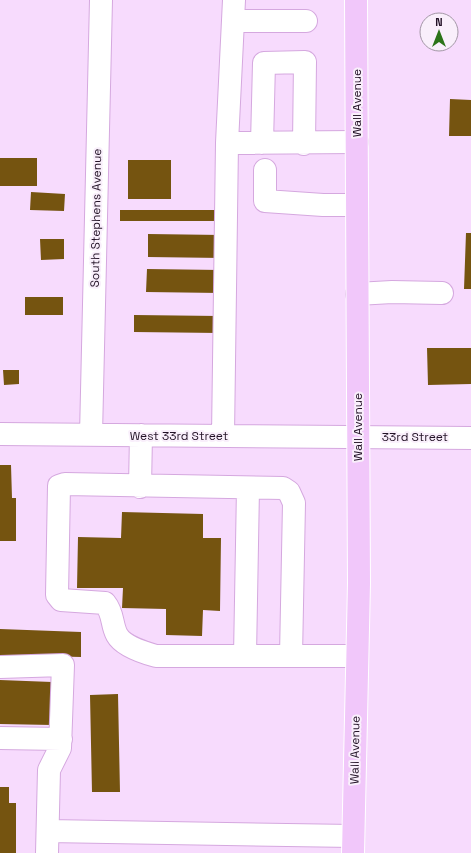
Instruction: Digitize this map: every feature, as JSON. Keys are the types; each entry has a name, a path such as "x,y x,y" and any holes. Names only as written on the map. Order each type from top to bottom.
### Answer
{"main road":[{"name":"Wall Avenue","path":"353,844 359,583 356,0"}],"street":[{"name":"South Stephens Avenue","path":"92,435 101,0"},
{"path":"223,436 227,143 233,10 306,21"},
{"path":"262,143 264,63 304,62 304,144"},
{"path":"227,143 304,144 357,142"},
{"path":"265,170 265,200 323,205 357,205"},
{"path":"357,294 392,292 442,293"},
{"name":"West 33rd Street","path":"0,434 358,437"},
{"path":"140,487 141,435"},
{"name":"33rd Street","path":"358,437 471,438"},
{"path":"291,656 294,503 289,492 283,488 140,487 65,484 59,486 56,595 61,600 105,603 110,610 117,636 143,653 156,656 245,656 291,656 357,656"},
{"path":"245,656 248,488"},
{"path":"0,667 63,665 60,748 49,770 47,853"},
{"path":"0,738 61,739"},
{"path":"48,831 353,844"}],"building":[{"path":"450,99 471,100 471,136 449,136"},
{"path":"0,158 37,158 37,186 0,186"},
{"path":"128,160 171,160 171,199 128,199"},
{"path":"31,192 65,194 64,211 30,210"},
{"path":"120,210 221,210 221,221 120,221"},
{"path":"466,233 471,233 471,289 464,289"},
{"path":"148,234 222,235 222,258 148,257"},
{"path":"40,239 64,239 64,259 41,260"},
{"path":"147,269 220,270 220,293 146,292"},
{"path":"25,297 63,297 63,315 25,315"},
{"path":"134,315 219,316 219,333 134,332"},
{"path":"427,348 471,348 471,384 428,385"},
{"path":"3,370 19,370 19,384 4,385"},
{"path":"0,465 11,465 12,498 16,498 16,541 0,541"},
{"path":"122,512 203,514 203,538 221,538 220,611 203,610 202,636 166,635 166,609 122,608 123,588 77,588 78,537 121,538"},
{"path":"0,629 81,632 81,657 0,655"},
{"path":"0,680 52,682 52,725 0,724"},
{"path":"118,694 120,792 92,792 90,695"},
{"path":"0,787 9,787 9,803 16,803 16,853 0,853"}]}
